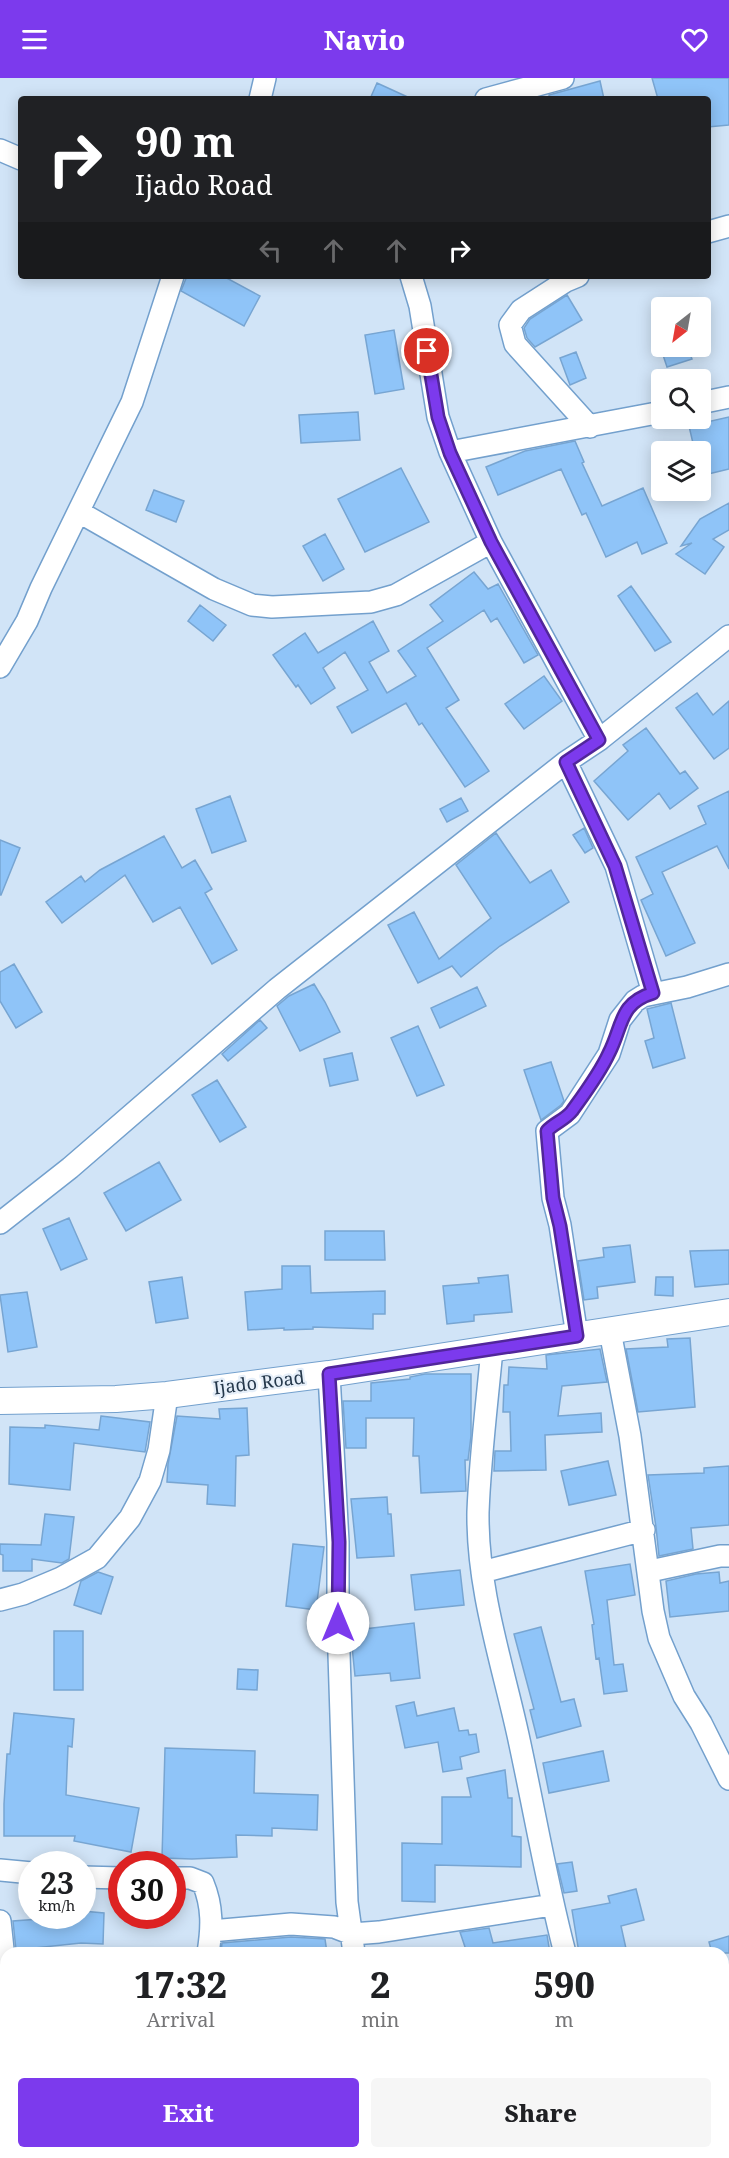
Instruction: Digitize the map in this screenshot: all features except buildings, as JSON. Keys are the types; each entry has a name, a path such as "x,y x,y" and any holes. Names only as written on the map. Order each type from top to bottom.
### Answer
{"street":[{"path":"261,96 265,78"},
{"path":"497,96 563,78"},
{"path":"0,150 18,158"},
{"path":"711,231 729,226"},
{"path":"0,667 27,621 132,402 171,279"},
{"path":"412,279 420,306 438,417 450,453 491,542 599,740"},
{"path":"571,279 521,310 510,325 515,344 590,427"},
{"path":"711,401 729,397"},
{"path":"450,453 651,414"},
{"path":"79,512 214,589 252,605 272,607 371,602 396,595 491,542"},
{"path":"0,1222 70,1168 277,989 566,762 599,740 729,636"},
{"path":"566,762 615,866 653,993"},
{"path":"577,1336 560,1226 553,1198 547,1131 570,1114 609,1054 620,1020 635,1001 653,993 687,987 729,974"},
{"name":"Ijado Road","path":"0,1401 116,1399 167,1395 329,1374 729,1312"},
{"path":"610,1331 630,1436 650,1571 653,1611 659,1638 684,1696 701,1723 729,1779"},
{"path":"492,1349 478,1513 482,1572 490,1620 531,1794 552,1905 564,1947"},
{"path":"329,1374 339,1542 338,1623 347,1902 353,1943"},
{"path":"0,1600 23,1594 62,1578 97,1558 117,1534 130,1518 150,1481 159,1450 167,1395"},
{"path":"482,1572 644,1530"},
{"path":"650,1571 720,1556 729,1557"},
{"path":"0,1870 18,1872"},
{"path":"186,1878 203,1883 209,1897 211,1931 209,1947"},
{"path":"353,1943 389,1931 552,1905"},
{"path":"0,1921 1,1947"},
{"path":"211,1931 291,1924 334,1927 353,1943"}],"route":[{"path":"338,1623 339,1542 329,1374 577,1336 560,1226 553,1198 547,1131 570,1114 609,1054 620,1020 627,1010 635,1001 653,993 615,866 566,762 599,740 491,542 450,453 438,417 427,351"}]}
